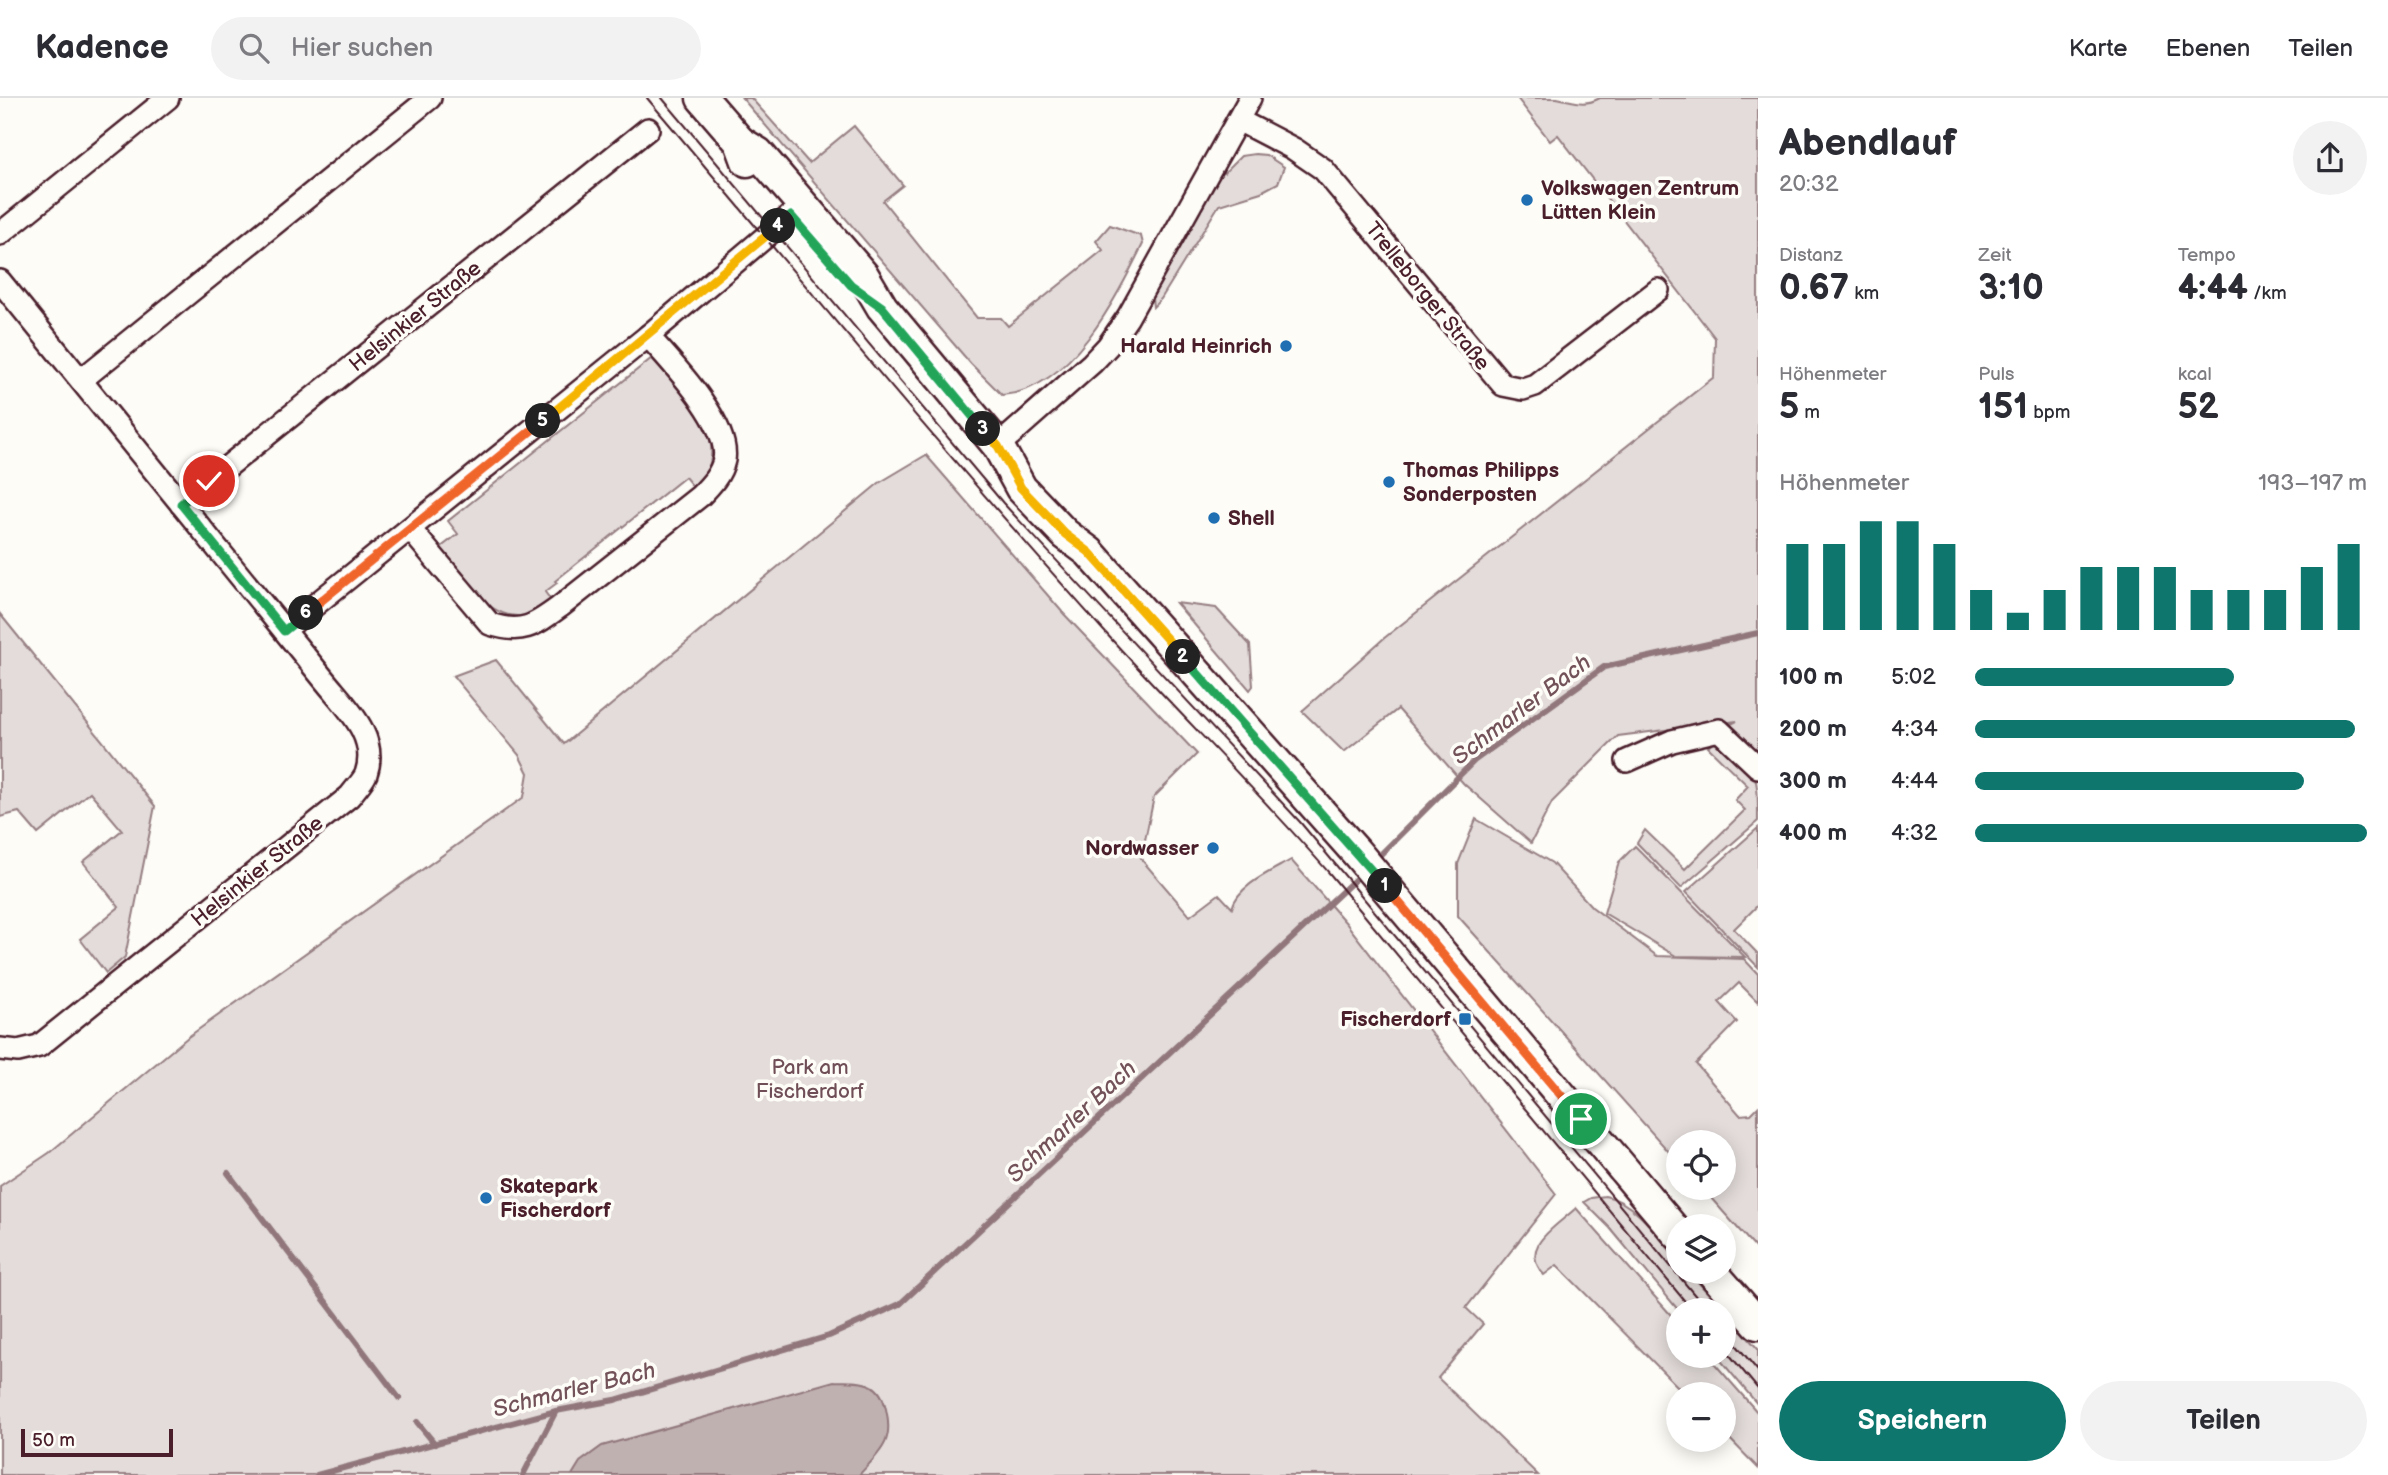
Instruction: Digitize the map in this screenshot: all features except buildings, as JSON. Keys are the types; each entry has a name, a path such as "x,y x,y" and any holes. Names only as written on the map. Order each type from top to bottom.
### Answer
{"main road":[{"path":"702,98 740,142 747,162 797,210 851,285 882,307 998,446 1027,466 1036,476 1077,525 1089,552 1356,852 1666,1220"},
{"path":"1723,1284 1758,1324"}],"street":[{"path":"0,234 168,98"},
{"path":"80,380 430,98"},
{"path":"998,446 1108,346 1128,317 1250,98"},
{"name":"Trelleborger Straße","path":"1238,120 1294,149 1323,169 1503,385 1523,389 1535,385 1658,290"},
{"name":"Helsinkier Straße","path":"181,504 648,129"},
{"path":"284,631 648,336 797,210"},
{"name":"Helsinkier Straße","path":"0,281 362,727 370,748 366,775 350,796 40,1046 18,1051 0,1049"},
{"path":"410,529 490,624 521,630 538,623 561,607 700,496 719,474 724,457 721,434 710,413 648,336"},
{"path":"1627,761 1672,741 1719,730 1758,767"}],"green space":[{"path":"742,98 751,98 809,163 854,126 903,185 883,201 977,318 1001,318 1008,326 1103,250 1096,241 1110,225 1141,236 1143,244 1105,315 1070,360 1049,377 1027,389 1002,395 971,364"},
{"path":"1517,98 1557,98 1583,103 1600,98 1758,98 1758,767 1719,730 1737,721 1618,736 1552,802 1531,843 1464,784 1398,709 1344,752 1302,711 1383,639 1714,377 1715,338 1558,135 1550,141"},
{"path":"1266,155 1284,167 1278,183 1261,192 1219,205 1161,299 1153,307 1151,289 1218,169 1224,173 1241,156"},
{"path":"652,358 691,403 702,420 709,437 711,454 707,471 694,488 685,477 555,581 557,583 545,592 553,603 522,616 505,614 493,608 473,591 440,548 458,534 448,521"},
{"name":"Park am Fischerdorf","path":"926,455 1064,614 1197,754 1154,797 1141,859 1190,916 1219,894 1232,908 1235,900 1248,886 1291,860 1346,923 1556,1194 1466,1308 1483,1324 1438,1378 1538,1475 0,1475 0,1186 49,1153 188,1037 524,797 528,773 519,755 453,676 496,660 564,744 879,483"},
{"path":"1176,603 1216,608 1250,645 1253,686 1250,690"},
{"path":"0,614 155,806 125,957 106,973 80,939 119,907 83,862 122,830 90,792 38,834 19,812 0,817"},
{"path":"1719,736 1753,772 1756,780 1758,821 1681,888 1637,843 1645,830 1685,869 1745,810 1735,800 1748,786 1708,747"},
{"path":"1476,819 1552,863 1592,907 1657,956 1744,959 1758,974 1758,1002 1739,983 1719,1002 1737,1022 1696,1064 1740,1115 1751,1114 1758,1107 1758,1251 1736,1226 1736,1214 1725,1214 1713,1200 1736,1200 1736,1130 1666,1130 1666,1149 1458,916 1458,864"},
{"path":"1758,828 1758,905 1734,929 1758,954 1758,967 1686,892"},
{"path":"1635,846 1745,957 1676,956 1604,913 1619,862"},
{"path":"1605,1196 1616,1199 1646,1222 1666,1246 1666,1284 1700,1284 1712,1298 1668,1298 1610,1228 1584,1202"},
{"path":"1576,1208 1666,1309 1666,1368 1719,1368 1731,1382 1673,1382 1557,1265 1544,1275 1537,1265 1535,1255 1537,1246 1550,1230"},
{"path":"1736,1324 1758,1349 1758,1405 1727,1368 1736,1368"},
{"path":"1736,1388 1758,1413 1758,1468 1736,1445"}],"shaded area":[{"path":"834,1381 868,1384 879,1393 885,1406 888,1420 887,1438 859,1475 572,1475 580,1462 602,1446"}],"waterway":[{"name":"Schmarler Bach","path":"1375,860 1475,760 1604,667 1758,633"},
{"name":"Schmarler Bach","path":"317,1475 556,1411 615,1400 829,1336 900,1304 1362,873"},
{"path":"228,1173 399,1398"},
{"path":"523,1475 556,1411"},
{"path":"417,1422 435,1444"}],"tram line":[{"path":"647,98 873,366 1045,564 1131,661 1330,874 1682,1298"},
{"path":"662,98 1003,503 1300,822 1697,1298"},
{"path":"1736,1344 1758,1371"},
{"path":"1736,1362 1758,1389"}],"place":[{"name":"Volkswagen Zentrum Lütten Klein","path":"1527,200"},
{"name":"Harald Heinrich","path":"1286,346"},
{"name":"Thomas Philipps Sonderposten","path":"1389,482"},
{"name":"Shell","path":"1214,518"},
{"name":"Nordwasser","path":"1213,848"},
{"name":"Fischerdorf","path":"1465,1019"},
{"name":"Skatepark Fischerdorf","path":"486,1198"}],"route":[{"path":"209,481 181,504 284,631 648,336 791,216 851,285 882,307 998,446 1021,488 1065,534 1089,552 1356,852 1581,1119"}]}
